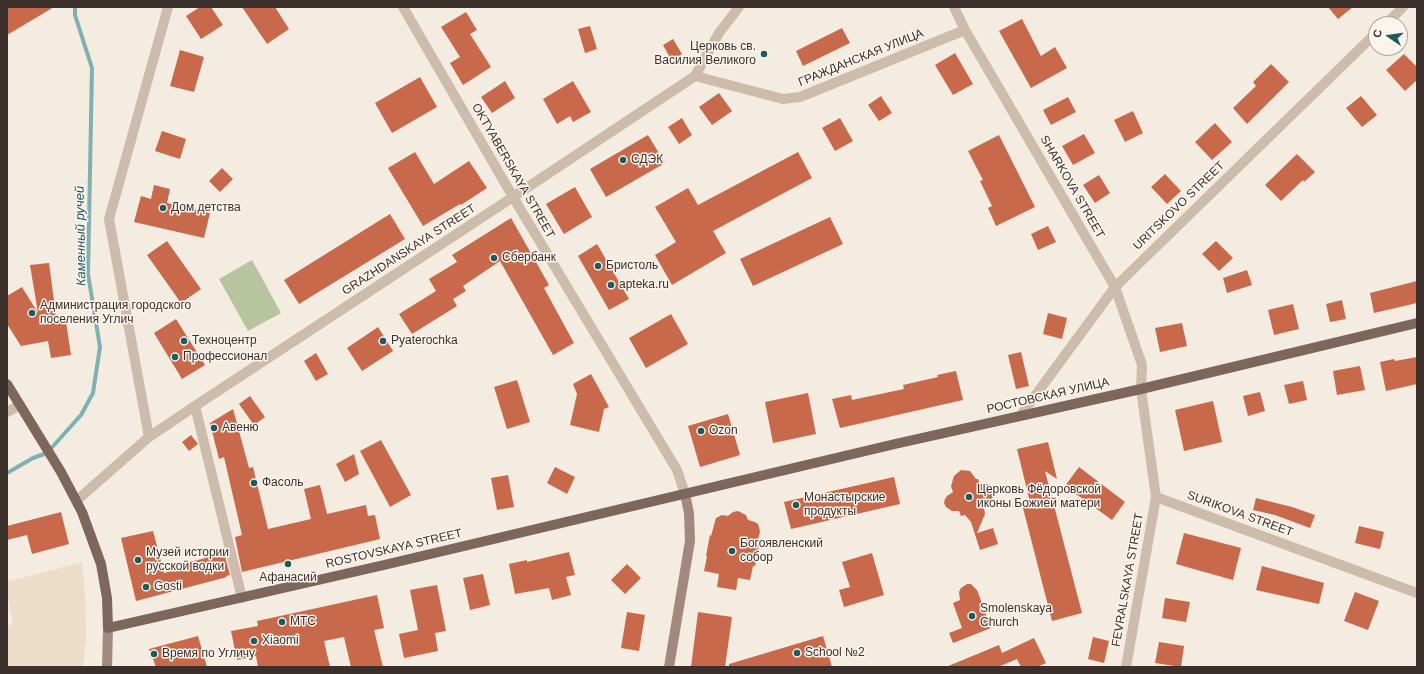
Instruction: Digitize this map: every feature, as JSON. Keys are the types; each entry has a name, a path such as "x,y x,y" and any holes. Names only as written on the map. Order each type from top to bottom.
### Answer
{"main road":[{"name":"РОСТОВСКАЯ УЛИЦА","path":"685,494 1417,324"},
{"path":"7,384 61,472 76,501 95,545 101,564 107,598 107,667"},
{"name":"ROSTOVSKAYA STREET","path":"108,628 685,494"},
{"path":"669,667 690,541 689,513 685,494"}],"street":[{"path":"149,437 109,220 168,7"},
{"name":"OKTYABERSKAYA STREET","path":"403,7 513,198 677,470 685,494"},
{"name":"GRAZHDANSKAYA STREET","path":"76,501 149,437 194,406 513,198 695,76 719,33 739,7"},
{"name":"SHARKOVA STREET","path":"954,7 965,30 1115,286 1142,364 1140,389"},
{"path":"1394,16 1403,7"},
{"name":"ГРАЖДАНСКАЯ УЛИЦА","path":"695,76 783,99 800,97 965,30"},
{"name":"URITSKOVO STREET","path":"1021,415 1115,286 1368,41"},
{"path":"1140,389 1156,497"},
{"path":"7,412 20,405"},
{"path":"194,406 242,598"},
{"name":"SURIKOVA STREET","path":"1156,497 1417,593"},
{"name":"FEVRALSKAYA STREET","path":"1126,667 1156,497"}],"green space":[{"path":"252,260 281,313 248,331 219,279"}],"shaded area":[{"path":"82,562 86,636 83,667 7,667 7,628 13,622 7,594 7,582"}],"building":[{"path":"7,7 54,7 7,35"},
{"path":"200,7 211,7 223,25 201,39 186,16"},
{"path":"242,7 275,7 289,29 267,44"},
{"path":"1328,7 1353,7 1338,19"},
{"path":"466,12 477,30 470,34 491,67 463,85 450,63 460,57 441,27"},
{"path":"1022,19 1041,56 1055,47 1067,68 1031,88 999,31"},
{"path":"590,26 597,49 585,53 578,29"},
{"path":"842,28 850,43 803,66 796,51"},
{"path":"673,39 682,54 672,61 663,45"},
{"path":"180,50 204,57 194,92 170,86"},
{"path":"955,53 973,84 953,95 935,65"},
{"path":"1402,56 1406,56 1417,67 1417,80 1405,91 1386,70"},
{"path":"1271,64 1289,82 1247,124 1233,108 1256,86 1253,82"},
{"path":"420,77 437,107 392,133 375,103"},
{"path":"505,81 515,98 492,113 481,97"},
{"path":"573,81 591,112 573,122 570,116 557,124 543,99"},
{"path":"719,93 732,111 712,125 699,107"},
{"path":"881,96 892,113 879,121 868,105"},
{"path":"1361,96 1377,115 1362,127 1346,108"},
{"path":"1068,97 1076,112 1051,125 1043,110"},
{"path":"1133,111 1143,133 1125,142 1114,120"},
{"path":"682,118 692,135 679,144 668,127"},
{"path":"840,118 853,141 835,151 822,128"},
{"path":"1215,123 1232,142 1212,160 1195,142"},
{"path":"162,131 186,139 180,159 155,151"},
{"path":"1084,134 1095,153 1073,165 1062,146"},
{"path":"648,135 665,163 606,197 590,169"},
{"path":"999,135 1035,207 996,226 988,208 992,206 980,181 983,180 968,151"},
{"path":"415,152 434,184 469,161 487,188 461,205 460,204 423,226 388,168"},
{"path":"798,152 812,178 713,231 726,253 672,285 655,255 676,242 655,207 688,188 698,205"},
{"path":"1297,154 1315,172 1304,182 1303,180 1281,201 1265,185"},
{"path":"222,168 233,179 220,192 209,181"},
{"path":"1165,174 1181,191 1167,204 1151,187"},
{"path":"1099,175 1110,193 1095,203 1083,185"},
{"name":"Дом детства","path":"154,185 170,189 167,203 210,213 204,238 134,222 141,196 151,199"},
{"path":"575,187 592,217 564,234 546,204"},
{"path":"390,214 405,239 299,304 284,280"},
{"path":"830,217 843,244 753,286 740,259"},
{"path":"511,218 549,285 544,288 574,343 553,355 500,261 463,286 466,291 453,299 457,306 412,334 399,314 436,291 429,279 457,262 452,255"},
{"path":"1048,226 1056,242 1038,250 1031,234"},
{"path":"167,241 201,289 181,303 147,255"},
{"path":"1216,241 1233,258 1219,271 1202,254"},
{"path":"597,244 629,299 609,310 578,256"},
{"name":"Администрация городского поселения Углич","path":"49,263 57,323 66,322 71,355 51,358 48,341 21,346 7,324 7,296 22,287 38,313 30,265"},
{"path":"1247,270 1252,285 1227,293 1223,278"},
{"path":"1417,281 1417,303 1374,313 1370,293"},
{"path":"1342,300 1346,319 1330,322 1326,304"},
{"path":"1293,304 1299,329 1274,335 1268,310"},
{"path":"1048,313 1067,318 1062,339 1043,334"},
{"path":"671,314 688,344 646,368 629,338"},
{"path":"176,319 205,365 182,379 154,333"},
{"path":"1182,323 1187,346 1160,352 1155,328"},
{"path":"378,327 393,351 362,371 347,348"},
{"path":"1021,352 1029,386 1016,389 1008,355"},
{"path":"316,353 328,374 316,381 304,361"},
{"path":"1417,357 1417,384 1386,391 1380,362"},
{"path":"1360,366 1365,390 1337,395 1333,371"},
{"path":"956,371 963,400 840,428 832,399 851,395 852,400 904,389 903,385 938,377 937,375"},
{"path":"591,374 609,407 604,409 599,432 570,425 577,394 573,384"},
{"path":"517,380 530,422 507,429 494,387"},
{"path":"1303,381 1307,400 1289,404 1284,385"},
{"path":"1260,392 1265,411 1248,416 1243,396"},
{"path":"808,393 816,434 773,443 765,402"},
{"path":"250,396 265,417 254,425 239,404"},
{"path":"1213,401 1222,442 1184,451 1175,410"},
{"path":"233,409 249,468 253,467 268,529 311,519 304,489 320,485 327,514 366,505 368,516 375,515 380,539 242,572 235,537 242,535 224,457 219,459 210,423"},
{"path":"728,414 740,455 700,467 688,426"},
{"path":"191,435 198,444 189,451 182,442"},
{"path":"381,440 411,495 390,507 360,451"},
{"path":"1048,442 1057,479 1045,471 1082,613 1052,621 1022,504 1030,502 1017,449"},
{"path":"354,454 359,474 345,482 336,464"},
{"path":"555,467 575,477 567,494 547,483"},
{"path":"1079,467 1125,502 1112,520 1065,486"},
{"name":"Церковь Фёдоровской иконы Божией матери","path":"961,470 970,471 976,479 978,479 980,484 987,484 993,488 994,495 992,499 986,502 987,507 984,508 985,514 977,533 993,528 998,544 980,550 971,522 965,515 961,516 959,511 952,511 946,507 944,503 947,496 953,492 951,486 954,476"},
{"path":"508,475 514,507 497,510 491,478"},
{"path":"894,477 900,504 791,529 784,502"},
{"path":"1256,498 1292,507 1315,515 1310,528 1275,515 1253,510"},
{"name":"Богоявленский собор","path":"738,511 746,515 748,520 758,524 760,531 755,566 753,566 750,580 738,578 736,590 717,587 719,574 704,571 710,535 711,536 716,518 722,515 728,516 733,512"},
{"path":"61,512 69,544 32,554 27,535 7,540 7,526"},
{"path":"1359,526 1384,532 1380,549 1355,543"},
{"path":"153,531 164,573 183,568 183,564 224,553 230,575 136,601 121,538"},
{"path":"1184,533 1241,548 1233,580 1176,564"},
{"path":"569,552 575,575 566,577 571,595 552,600 549,588 515,594 509,564 527,560 527,562"},
{"path":"872,553 884,595 844,607 839,590 850,587 842,562"},
{"path":"627,564 641,578 625,594 611,580"},
{"path":"1262,566 1324,583 1319,604 1256,590"},
{"path":"483,574 490,605 470,610 463,578"},
{"name":"Smolenskaya Church","path":"967,584 971,584 977,590 991,628 953,643 949,633 962,628 953,603 960,600 959,592 961,588"},
{"path":"437,585 446,631 435,633 438,651 404,658 399,634 418,630 410,590"},
{"path":"1355,592 1379,601 1368,630 1344,621"},
{"path":"377,595 384,628 374,630 383,667 351,667 344,637 324,641 330,667 258,667 256,656 237,660 231,631 258,626 257,621"},
{"path":"1165,598 1190,602 1186,622 1162,618"},
{"path":"627,612 645,615 639,651 621,648"},
{"path":"698,612 732,617 725,667 691,667"},
{"path":"198,636 207,667 156,667 149,649"},
{"name":"School №2","path":"823,636 832,667 729,667 729,664"},
{"path":"1093,637 1109,641 1104,663 1088,659"},
{"path":"1034,638 1046,663 1037,667 1021,667 1017,659 998,667 946,667 999,645 1002,653"},
{"path":"1159,642 1184,646 1181,667 1155,663"}],"waterway":[{"name":"Каменный ручей","path":"7,473 33,458 47,453 81,415 93,393 100,347 88,274 92,68 75,15 75,7"}],"place":[{"name":"Церковь св. Василия Великого","path":"764,54"},
{"name":"СДЭК","path":"623,160"},
{"name":"Дом детства","path":"163,208"},
{"name":"Сбербанк","path":"494,258"},
{"name":"Бристоль","path":"598,266"},
{"name":"apteka.ru","path":"611,285"},
{"name":"Администрация городского поселения Углич","path":"32,313"},
{"name":"Техноцентр","path":"184,341"},
{"name":"Pyaterochka","path":"383,341"},
{"name":"Профессионал","path":"175,357"},
{"name":"Авеню","path":"214,428"},
{"name":"Ozon","path":"701,431"},
{"name":"Фасоль","path":"254,483"},
{"name":"Церковь Фёдоровской иконы Божией матери","path":"969,497"},
{"name":"Монастырские продукты","path":"796,505"},
{"name":"Богоявленский собор","path":"732,551"},
{"name":"Музей истории русской водки","path":"138,560"},
{"name":"Афанасий","path":"288,564"},
{"name":"Gosti","path":"146,587"},
{"name":"Smolenskaya Church","path":"972,616"},
{"name":"МТС","path":"282,622"},
{"name":"Xiaomi","path":"254,641"},
{"name":"School №2","path":"797,653"},
{"name":"Время по Угличу","path":"154,654"}]}
